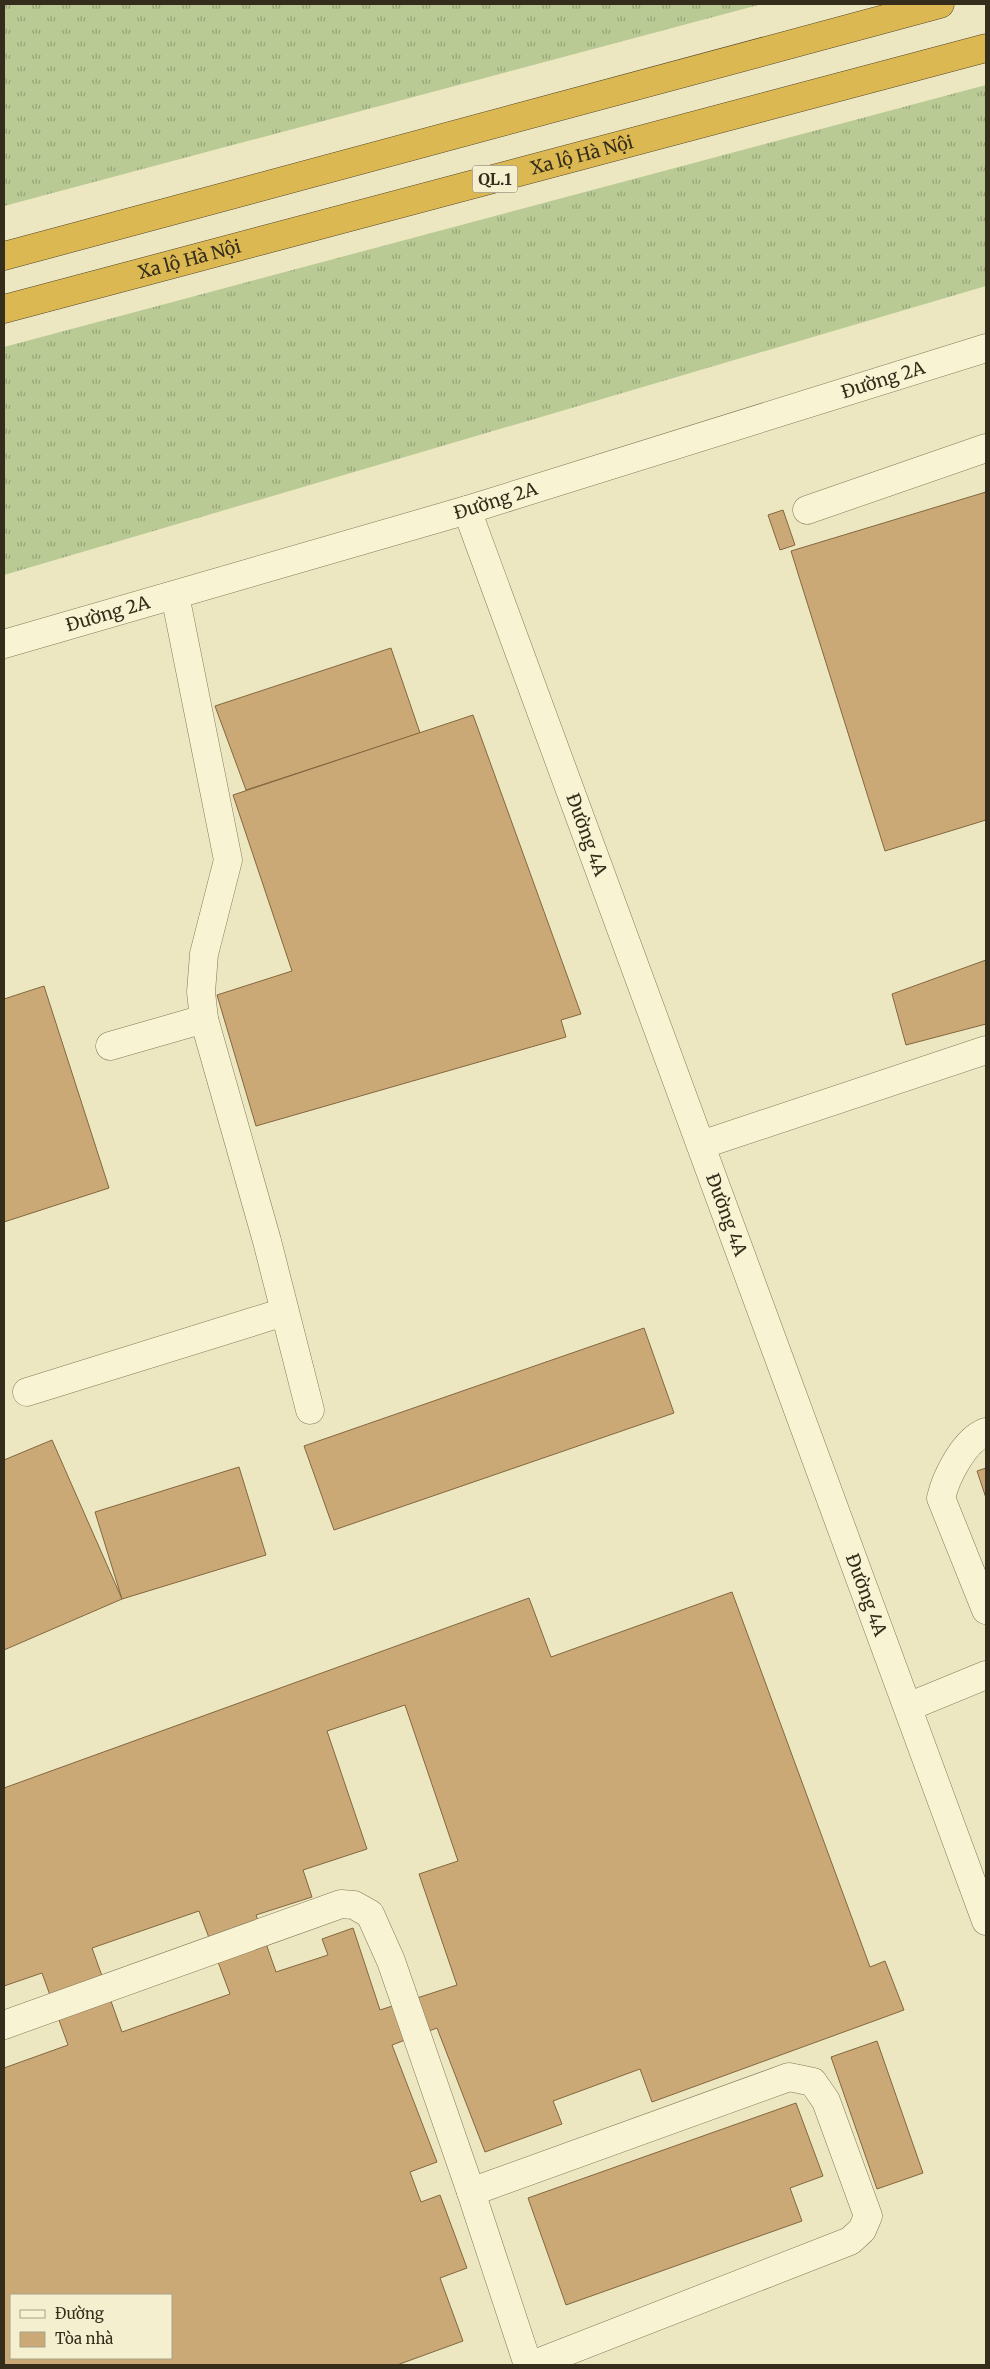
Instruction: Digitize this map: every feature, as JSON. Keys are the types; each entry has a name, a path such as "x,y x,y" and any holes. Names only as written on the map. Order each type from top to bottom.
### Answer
{"highway":[{"path":"4,256 940,4"},
{"name":"Xa lộ Hà Nội","path":"4,309 986,48"}],"street":[{"name":"Đường 2A","path":"4,644 468,510 986,348"},
{"path":"806,510 986,448"},
{"name":"Đường 4A","path":"468,510 986,1921"},
{"path":"174,595 228,860 204,954 200,992 204,1019 264,1231 310,1410"},
{"path":"110,1046 204,1019"},
{"path":"701,1145 986,1050"},
{"path":"27,1392 284,1312"},
{"path":"986,1432 980,1434 960,1455 944,1482 941,1498 986,1610"},
{"path":"908,1707 986,1675"},
{"path":"4,2025 341,1904 354,1905 370,1914 391,1961 471,2192 528,2365"},
{"path":"471,2192 789,2077 813,2082 826,2101 868,2216 862,2230 850,2241 532,2365"}],"green space":[{"path":"4,4 762,4 4,206"},
{"path":"986,85 986,286 4,575 4,347"}],"building":[{"path":"986,492 986,820 885,851 791,551"},
{"path":"783,510 795,545 780,550 768,515"},
{"path":"391,648 420,733 246,790 215,706"},
{"path":"473,715 581,1014 561,1020 566,1037 256,1126 217,995 292,971 233,795"},
{"path":"986,960 986,1024 906,1045 892,994"},
{"path":"44,986 109,1188 4,1222 4,999"},
{"path":"644,1328 674,1413 334,1530 304,1446"},
{"path":"52,1440 122,1599 4,1650 4,1460"},
{"path":"239,1467 266,1555 122,1599 95,1512"},
{"path":"986,1468 986,1498 977,1471"},
{"path":"732,1592 870,1967 885,1961 904,2010 652,2102 640,2069 553,2101 562,2124 485,2152 437,2028 392,2045 437,2162 410,2172 421,2202 440,2195 467,2268 440,2278 463,2341 397,2365 4,2365 4,2068 68,2045 42,1973 4,1986 4,1788 529,1598 551,1657","holes":["405,1705 458,1861 419,1874 457,1985 380,2010 353,1928 322,1939 328,1955 276,1972 256,1915 312,1897 303,1870 367,1849 327,1731","199,1911 230,1994 122,2032 92,1948"]},
{"path":"877,2041 923,2173 877,2189 831,2057"},
{"path":"796,2103 823,2176 790,2188 802,2221 566,2305 528,2198"}]}
